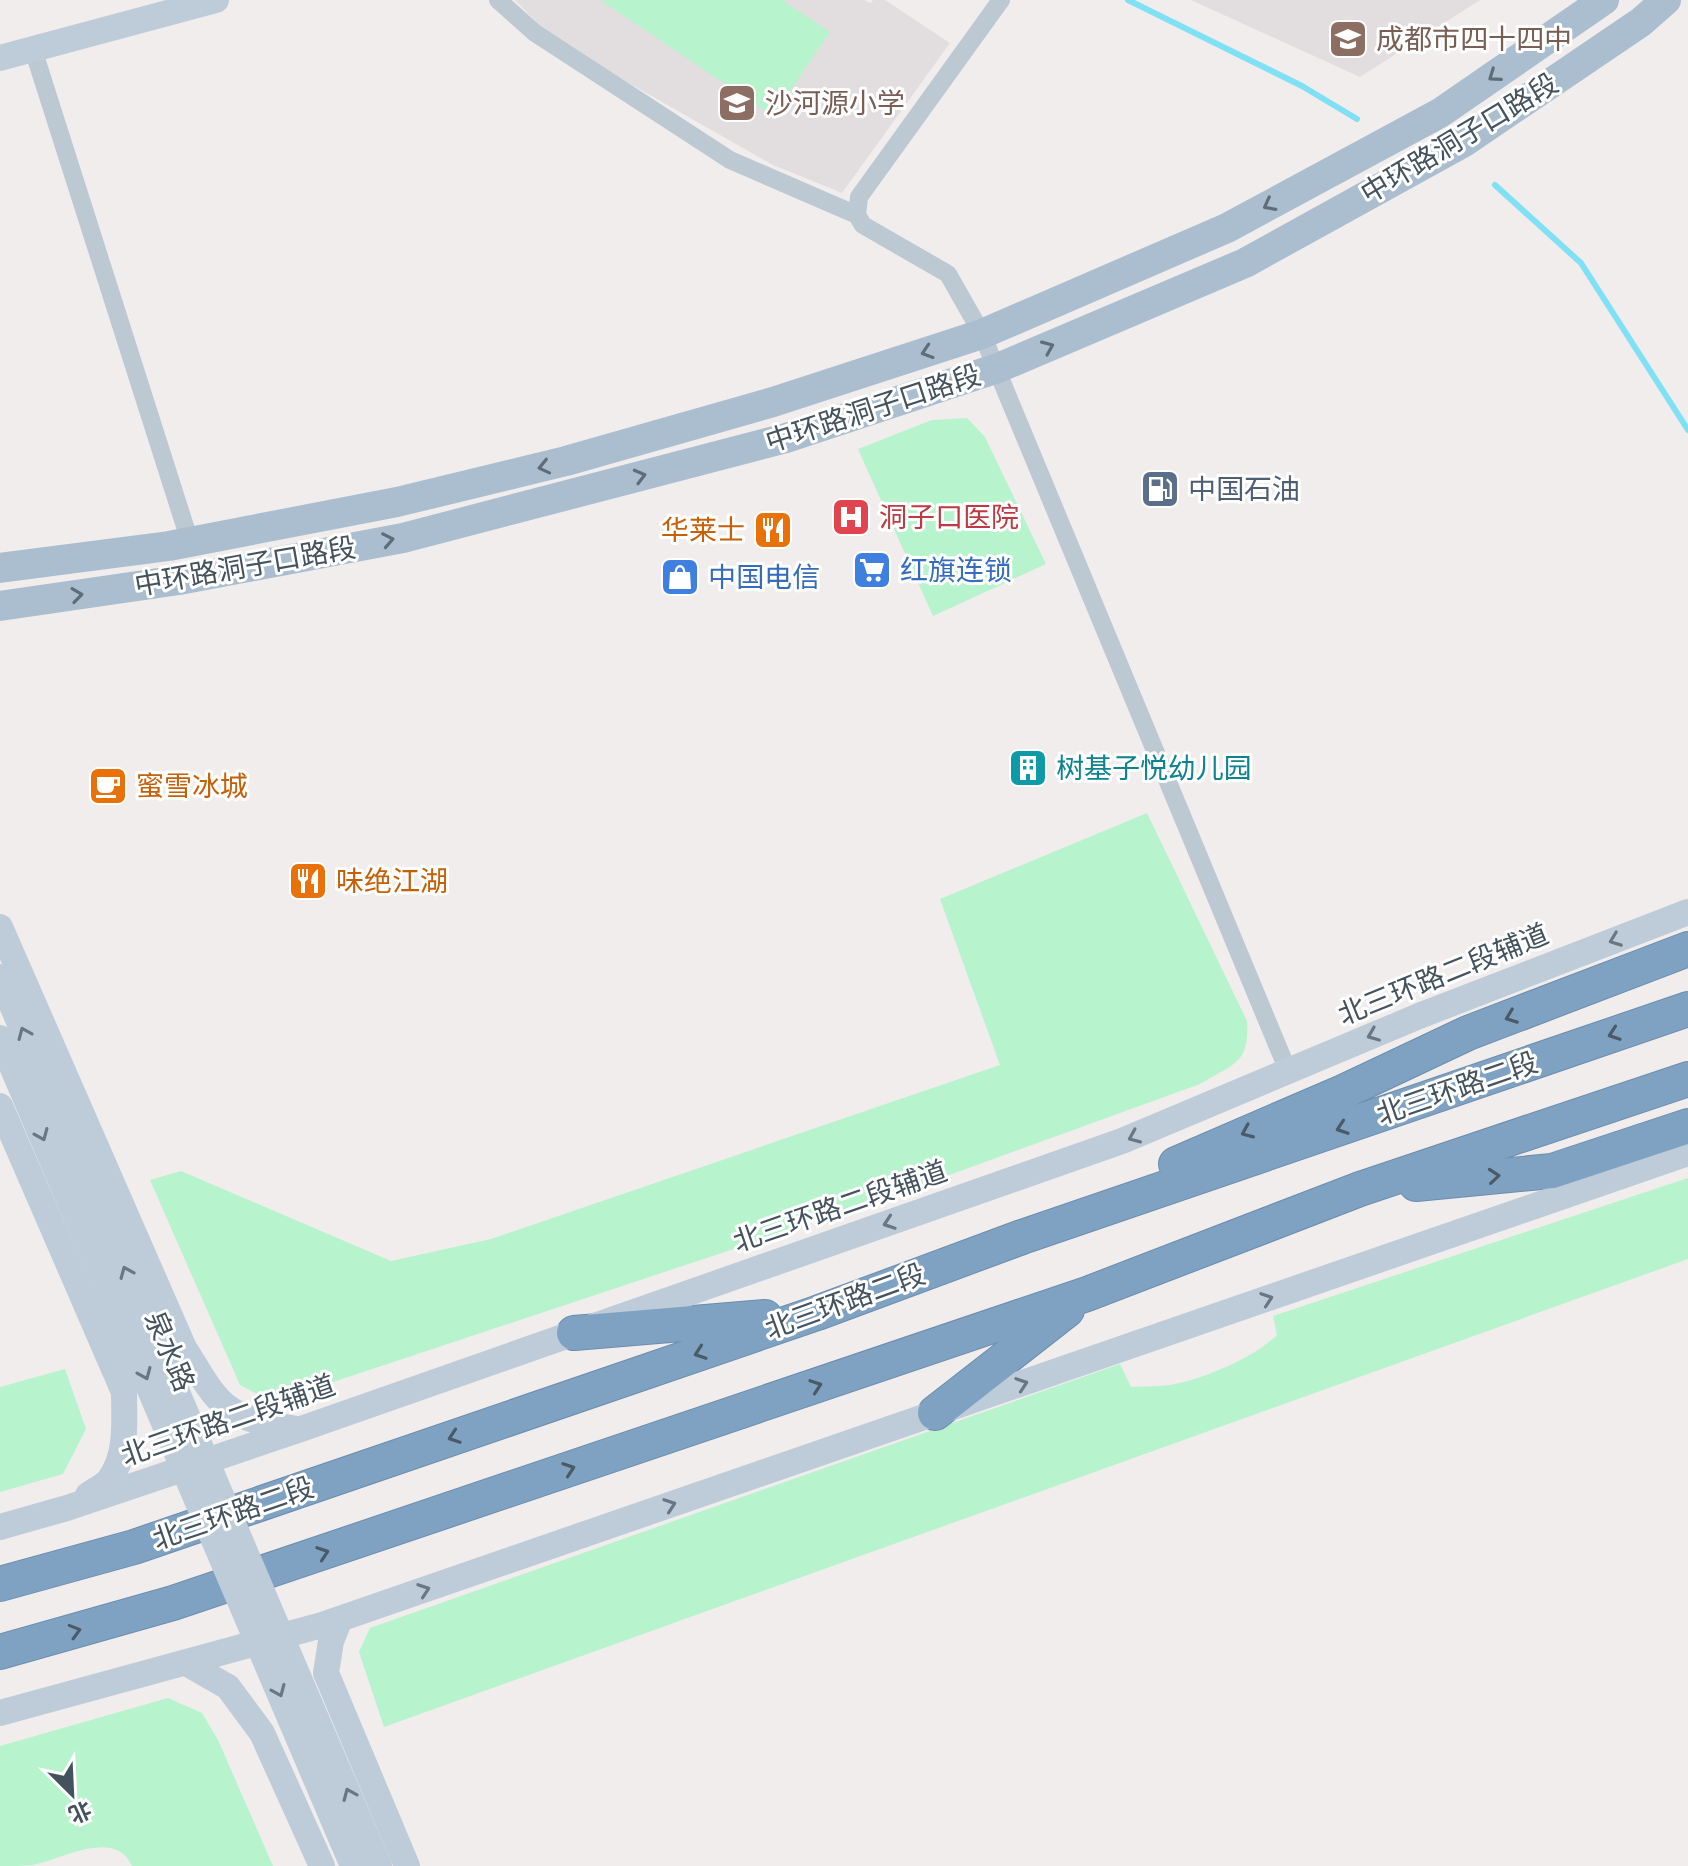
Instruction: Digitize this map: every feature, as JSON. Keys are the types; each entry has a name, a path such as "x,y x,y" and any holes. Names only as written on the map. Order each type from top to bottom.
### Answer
{"highway":[{"path":"1022,1237 1468,1033 1688,949"},
{"name":"北三环路二段","path":"0,1584 134,1547 817,1313 1022,1237 1688,1009"},
{"path":"0,1652 173,1603 1087,1294 1360,1189 1688,1079"},
{"path":"1360,1189 1552,1171 1688,1126"},
{"path":"935,1413 1087,1294"},
{"path":"574,1333 817,1313"}],"main road":[{"path":"0,58 216,0"},
{"name":"中环路洞子口路段","path":"0,568 190,542 397,502 566,461 773,402 982,334 1254,214 1440,113 1604,0"},
{"name":"中环路洞子口路段","path":"0,606 179,580 403,538 786,438 998,368 1245,263 1464,142 1641,22 1666,0"},
{"name":"北三环路二段辅道","path":"0,1527 67,1508 301,1429 1122,1141 1419,1016 1688,912"},
{"path":"0,927 184,1348 212,1390 229,1409 260,1422 301,1429"},
{"path":"0,977 379,1866"},
{"name":"泉水路","path":"0,1038 353,1866"},
{"path":"0,1106 124,1392 125,1426 120,1458 108,1481 67,1508"},
{"path":"0,1713 188,1664 340,1619 1688,1153"},
{"path":"340,1619 331,1641 326,1673 407,1866"},
{"path":"188,1664 228,1687 262,1733 322,1866"}],"street":[{"path":"498,0 535,33 730,160 857,215 863,225 948,274 998,368 1288,1071"},
{"path":"857,215 859,197 1001,0"},
{"path":"33,49 190,542"}],"shaded area":[{"name":"沙河源小学","path":"515,0 864,0 871,3 873,0 885,0 950,43 842,193 773,165 555,41"},
{"name":"成都市四十四中","path":"1191,0 1480,0 1360,77"}],"green space":[{"path":"600,0 782,0 830,32 773,116"},
{"path":"967,418 985,437 1046,564 933,616 858,449 932,420"},
{"path":"1147,813 1247,1021 1246,1046 1230,1067 1200,1084 875,1202 273,1402 240,1385 150,1180 181,1171 391,1261 491,1239 1000,1065 940,899"},
{"path":"1688,1178 1688,1259 384,1727 359,1652 370,1628 1120,1364 1131,1387 1170,1385 1201,1377 1243,1359 1268,1343 1277,1335 1273,1316"},
{"path":"65,1369 86,1429 63,1474 0,1492 0,1387"},
{"path":"168,1698 202,1713 218,1740 273,1866 132,1866 124,1855 101,1847 32,1865 0,1866 0,1746"}],"waterway":[{"path":"1128,0 1302,86 1357,119"},
{"path":"1495,185 1581,263 1688,430"}],"place":[{"name":"成都市四十四中","path":"1348,39"},
{"name":"沙河源小学","path":"737,103"},
{"name":"中国石油","path":"1160,489"},
{"name":"洞子口医院","path":"851,517"},
{"name":"华莱士","path":"773,530"},
{"name":"红旗连锁","path":"872,570"},
{"name":"中国电信","path":"680,577"},
{"name":"树基子悦幼儿园","path":"1028,768"},
{"name":"蜜雪冰城","path":"108,786"},
{"name":"味绝江湖","path":"308,881"}]}
